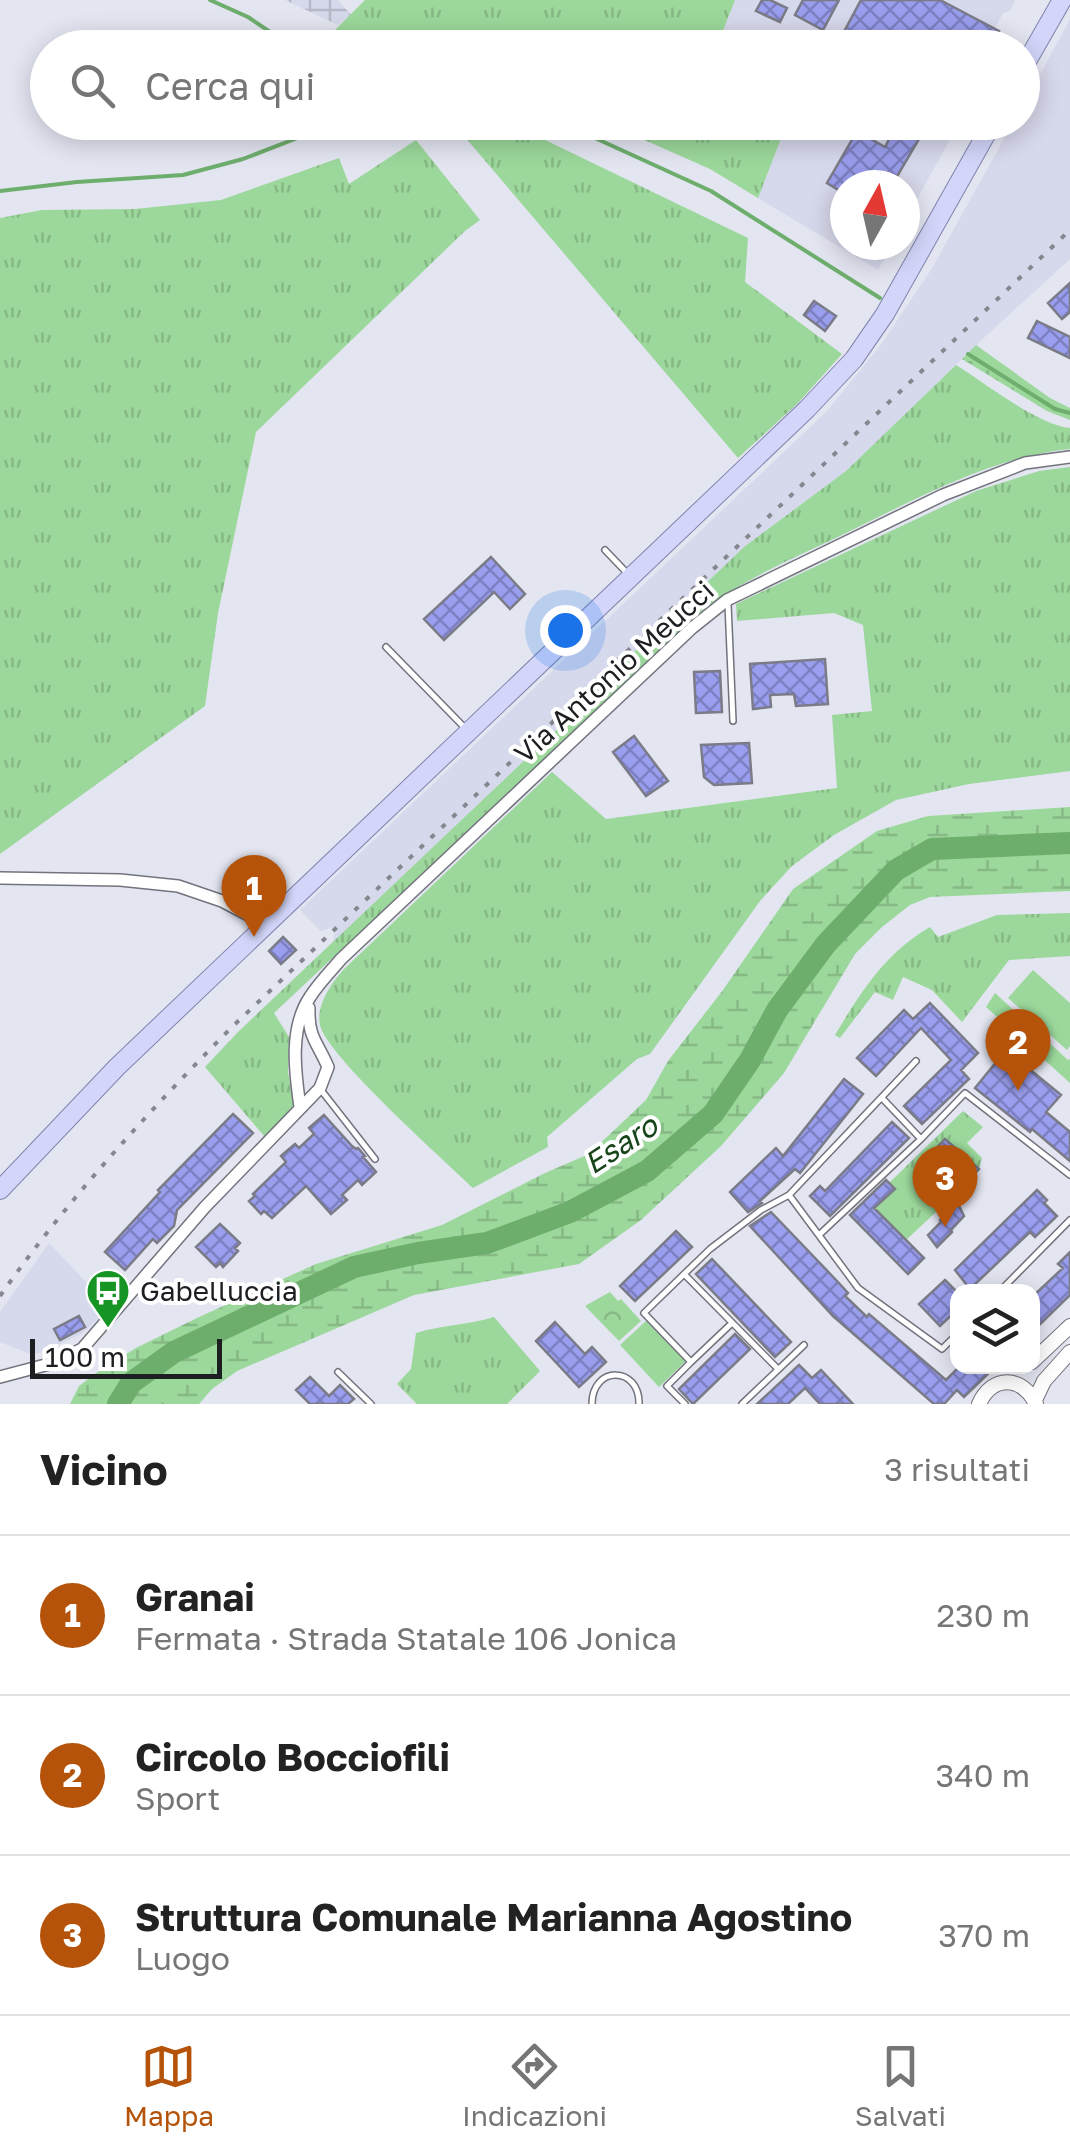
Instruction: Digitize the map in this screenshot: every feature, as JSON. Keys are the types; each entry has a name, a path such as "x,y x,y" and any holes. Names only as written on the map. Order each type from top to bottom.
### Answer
{"main road":[{"path":"1040,38 1062,0"},
{"path":"0,1190 117,1067 807,410 854,359 885,314 983,140"}],"street":[{"name":"Via Antonio Meucci","path":"309,998 355,946 692,628 728,600 943,496 1025,463 1070,458"},
{"path":"0,878 120,880 178,886 222,901 267,925"},
{"path":"0,1376 54,1363 82,1349 194,1220 320,1088 328,1067 308,1027 309,998"},
{"path":"300,1107 296,1045 309,998"},
{"path":"1040,1354 1070,1326"},
{"path":"1001,1382 1021,1385 1035,1402 1044,1381 1070,1352"},
{"path":"979,1404 992,1386 1014,1374"}],"lane":[{"path":"605,550 631,577"},
{"path":"728,600 733,721"},
{"path":"386,646 468,731"},
{"path":"691,1362 644,1313 710,1249 761,1210 789,1195 916,1061"},
{"path":"320,1088 375,1159"},
{"path":"819,1235 965,1093 1070,1176"},
{"path":"882,1098 922,1139"},
{"path":"789,1195 858,1288 942,1349 950,1341"},
{"path":"1007,1284 1070,1220"},
{"path":"684,1274 778,1369"},
{"path":"686,1404 667,1386 733,1323"},
{"path":"742,1404 804,1345"},
{"path":"338,1372 370,1404"},
{"path":"592,1404 592,1391 597,1383 618,1375 633,1382 639,1404"}],"shaded area":[{"path":"285,0 338,0 351,15 338,25"},
{"path":"735,0 1015,0 1010,11 1003,13 995,28 998,30 723,30"},
{"path":"1070,19 1070,259 846,471 744,547 333,942 336,926 321,931 300,910 828,410 880,346 931,270 1004,140 1040,140 1040,75"},
{"path":"780,140 950,140 920,194 920,170 830,170 830,241 758,198"},
{"path":"861,260 884,260 878,270"},
{"path":"49,1243 110,1307 82,1334 39,1353 28,1353 0,1342 0,1312"}],"green space":[{"path":"365,0 735,0 723,30 335,30"},
{"path":"416,140 480,220 256,432 218,613 205,706 0,854 0,218 42,210 135,209 221,200 339,158 349,184"},
{"path":"467,140 545,140 748,238 745,282 842,354 798,403 738,458"},
{"path":"644,140 780,140 758,198 710,169"},
{"path":"976,345 1070,408 1070,420 1047,411 962,359"},
{"path":"956,365 1028,411 1070,428 1070,449 1011,461 955,481 773,568 703,610 274,1013 289,1037 288,1072 294,1105 265,1137 205,1067 744,547 846,471"},
{"path":"1070,467 1070,771 969,784 896,800 834,835 792,866 760,901 650,1054 637,1059 547,1137 548,1147 473,1188 342,1059 327,1040 319,1017 322,1002 334,982 552,772 606,819 837,788 832,715 872,711 863,625 834,613 737,621 736,604 976,491 1039,471"},
{"path":"1070,807 1070,891 930,897 910,905 855,954 784,1073 721,1146 641,1220 579,1264 414,1295 237,1371 199,1404 70,1404 79,1386 96,1373 199,1317 316,1264 442,1225 589,1154 646,1100 668,1061 793,889 877,831 928,816"},
{"path":"1070,913 1070,956 1009,960 962,1022 932,990 903,977 893,1000 875,992 840,1038 835,1035 887,961 930,927 938,937 997,915"},
{"path":"1033,970 1070,1003 1067,1050 1008,998"},
{"path":"995,993 1070,1059 1070,1083 986,1007"},
{"path":"963,1111 983,1127 967,1143 982,1158 979,1169 966,1157 959,1163 945,1139 917,1167 950,1199 906,1240 874,1208 894,1189 889,1183"},
{"path":"610,1292 641,1321 619,1341 585,1306"},
{"path":"494,1317 540,1371 507,1404 417,1404 397,1384 411,1369 416,1333"},
{"path":"647,1320 686,1361 659,1387 620,1345"}],"building":[{"path":"762,0 787,8 780,22 756,11"},
{"path":"803,0 839,0 823,30 795,15"},
{"path":"861,0 940,0 997,30 845,30"},
{"path":"852,140 873,140 885,147 889,140 918,140 901,170 834,170"},
{"path":"1070,283 1070,312 1062,319 1048,303"},
{"path":"814,301 836,316 825,331 804,315"},
{"path":"1037,321 1070,337 1070,358 1028,338"},
{"path":"491,557 525,594 510,609 494,592 444,640 424,619"},
{"path":"825,659 828,704 796,706 794,694 770,695 771,707 753,709 750,664"},
{"path":"720,671 722,712 696,713 694,672"},
{"path":"634,736 668,781 646,796 613,752"},
{"path":"749,743 752,783 714,785 704,777 701,745"},
{"path":"283,937 296,950 281,964 269,951"},
{"path":"930,1003 978,1053 961,1070 969,1079 922,1124 904,1106 951,1060 921,1028 876,1076 857,1058 904,1010 913,1019"},
{"path":"1006,1050 1061,1095 1046,1112 1070,1132 1070,1161 975,1088"},
{"path":"844,1079 863,1094 800,1173 795,1169 748,1212 730,1192 776,1148 783,1156"},
{"path":"233,1114 253,1133 177,1210 174,1226 157,1243 153,1239 125,1270 105,1252 158,1190"},
{"path":"324,1115 376,1172 362,1185 358,1180 342,1195 347,1200 331,1214 306,1186 272,1218 264,1211 261,1214 249,1201 253,1194 286,1162 281,1156 295,1144 299,1148 314,1134 309,1128"},
{"path":"892,1122 909,1138 830,1216 810,1196 820,1186 825,1191"},
{"path":"945,1139 979,1169 950,1199 917,1168"},
{"path":"886,1180 895,1189 874,1208 924,1258 908,1274 850,1215"},
{"path":"1037,1190 1047,1200 1044,1203 1057,1216 1035,1237 1030,1232 975,1284 966,1284 955,1270"},
{"path":"958,1204 964,1216 937,1247 928,1235"},
{"path":"771,1212 848,1293 845,1296 946,1380 952,1374 988,1374 964,1397 957,1390 944,1404 934,1404 833,1316 750,1226"},
{"path":"220,1224 240,1243 223,1267 220,1263 216,1267 196,1247"},
{"path":"676,1231 692,1247 635,1301 620,1286"},
{"path":"1070,1252 1070,1295 1040,1324 1040,1290 1063,1268 1058,1264"},
{"path":"712,1259 791,1342 775,1357 696,1274"},
{"path":"945,1280 950,1285 950,1317 940,1326 919,1304"},
{"path":"79,1316 85,1327 60,1340 54,1329"},
{"path":"555,1322 585,1354 592,1347 606,1362 579,1387 536,1341"},
{"path":"735,1334 750,1349 693,1404 679,1389"},
{"path":"799,1365 812,1378 821,1370 853,1404 820,1404 805,1388 788,1404 757,1404"},
{"path":"310,1377 329,1396 340,1385 354,1399 348,1404 310,1404 296,1390"}],"waterway":[{"path":"210,0 267,30"},
{"path":"0,191 183,175 243,159 292,140"},
{"path":"599,140 711,191 880,298"},
{"path":"968,354 1055,409 1070,413"},
{"name":"Esaro","path":"118,1404 131,1383 174,1352 354,1267 487,1243 570,1212 647,1171 713,1114 750,1060 777,1010 826,944 896,870 932,849 1070,843"}],"railway":[{"path":"0,1296 110,1157 232,1027 1070,230"}],"place":[{"name":"Granai","path":"254,937"},
{"name":"Circolo Bocciofili","path":"1018,1091"},
{"name":"Struttura Comunale Marianna Agostino","path":"945,1227"},
{"name":"Gabelluccia","path":"108,1329"}]}
